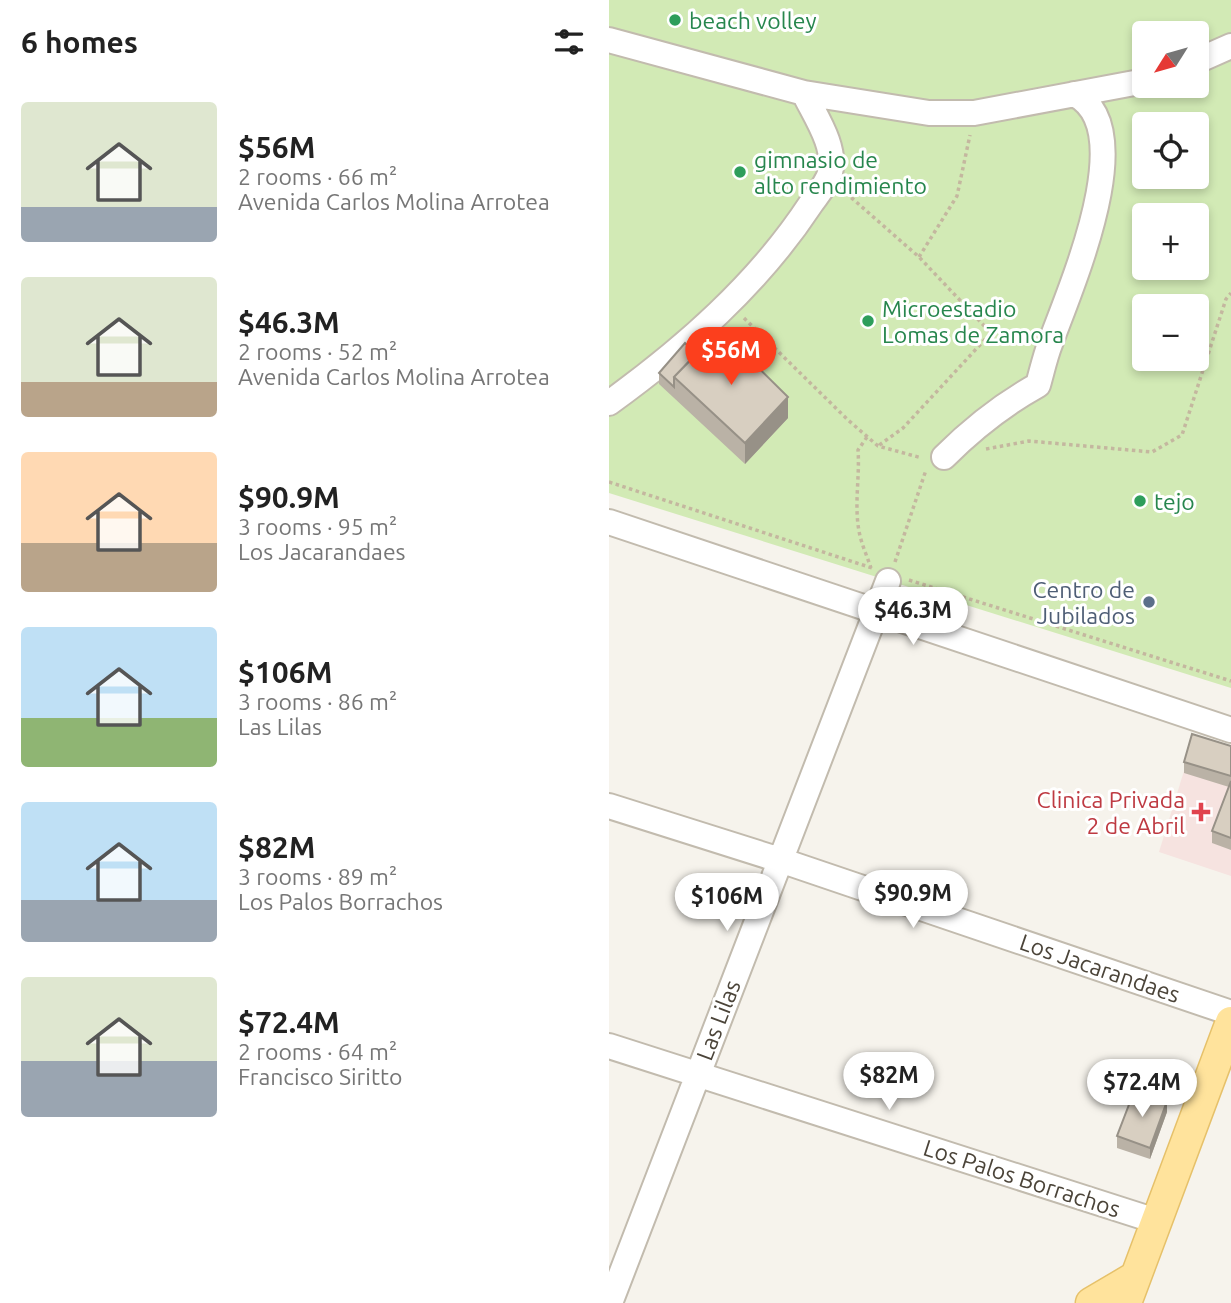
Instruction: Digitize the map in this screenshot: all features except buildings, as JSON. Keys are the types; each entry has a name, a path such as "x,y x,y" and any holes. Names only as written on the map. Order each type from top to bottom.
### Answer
{"main road":[{"path":"1091,1303 1130,1290 1231,1022"}],"street":[{"path":"609,40 804,93 929,113 974,113 1132,83"},
{"path":"1209,56 1231,46"},
{"path":"609,403 654,370 759,272 794,229 830,174 830,151 804,93"},
{"path":"944,457 973,428 1005,404 1038,385 1095,217 1103,146 1095,112 1082,98 1074,94"},
{"path":"609,522 1231,730"},
{"name":"Las Lilas","path":"610,1303 876,610 883,574"},
{"name":"Los Jacarandaes","path":"609,806 780,860 1231,1013"},
{"name":"Los Palos Borrachos","path":"609,1046 1156,1221"}],"path":[{"path":"919,257 957,196 974,113"},
{"path":"841,189 919,257 991,333 903,428 878,446"},
{"path":"980,450 1029,441 1151,452 1182,435 1226,299 1231,293"},
{"path":"729,302 878,446 929,460 883,574"},
{"path":"867,437 858,450 860,465 856,477 859,531 883,574"},
{"path":"609,482 883,574 1231,681"}],"shaded area":[{"name":"Clinica Privada 2 de Abril","path":"1192,745 1231,758 1231,876 1159,852"}],"green space":[{"path":"609,0 1231,0 1231,688 609,493"}],"place":[{"name":"beach volley","path":"675,20"},
{"name":"gimnasio de alto rendimiento","path":"740,172"},
{"name":"Microestadio Lomas de Zamora","path":"868,321"},
{"name":"tejo","path":"1140,501"},
{"name":"Centro de Jubilados","path":"1149,602"},
{"name":"Clinica Privada 2 de Abril","path":"1201,812"}]}
